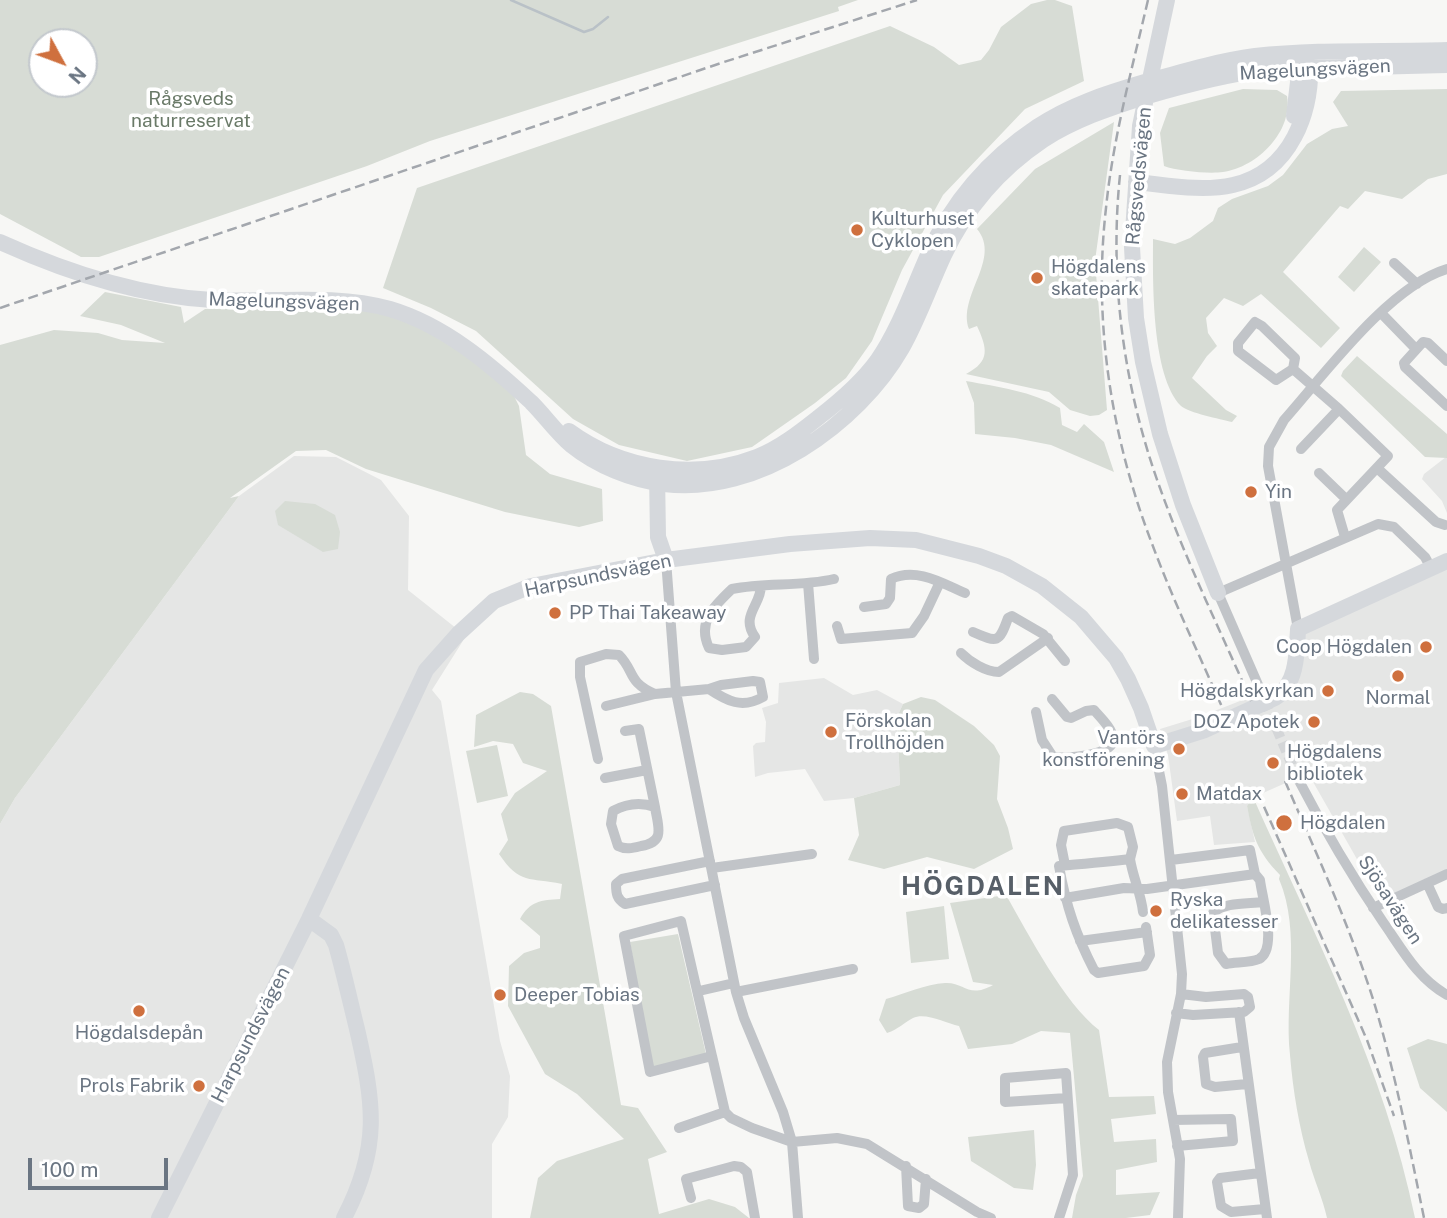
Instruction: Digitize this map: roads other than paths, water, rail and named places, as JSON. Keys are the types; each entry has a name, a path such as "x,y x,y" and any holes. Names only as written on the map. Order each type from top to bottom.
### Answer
{"street":[{"name":"Rågsvedsvägen","path":"1167,0 1140,126 1133,274 1143,362 1163,446 1218,593"},
{"name":"Magelungsvägen","path":"1304,61 1447,50"},
{"name":"Magelungsvägen","path":"0,242 50,263 122,286 175,297 346,302 390,309 434,328 458,342 483,360 543,414 578,438 661,476 712,469 758,457 794,436 856,386 876,362 893,334 933,243 950,213 986,168 1037,127 1079,104 1123,88 1240,59 1447,65"},
{"path":"1137,176 1202,188 1233,185 1256,177 1275,164 1292,142 1308,103 1304,61"},
{"path":"1394,263 1417,284"},
{"path":"1154,746 1205,730 1285,692 1293,675 1298,629 1269,482 1269,447 1284,420 1381,313 1417,284 1447,269"},
{"path":"1381,313 1415,348"},
{"path":"1255,322 1258,323 1295,358 1293,369 1276,380 1238,351 1238,343 1249,327 1255,322"},
{"path":"1447,361 1428,343 1423,342 1404,363 1405,368 1447,406"},
{"path":"1293,369 1339,408 1388,456 1337,510 1345,537"},
{"path":"1301,449 1339,408"},
{"path":"1377,468 1436,522 1445,525"},
{"path":"1319,473 1346,499"},
{"path":"661,476 676,692 735,988 792,1142 798,1218"},
{"path":"1259,687 1218,593 1378,524 1394,527 1425,557 1431,568"},
{"name":"Harpsundsvägen","path":"159,1218 309,919 426,670 458,634 495,601 531,586 666,560 790,544 893,538 916,540 979,556 1042,586 1081,617 1116,658 1141,708 1154,746 1162,786 1182,974 1181,994 1167,1062 1168,1092 1180,1159 1178,1218"},
{"path":"1298,629 1447,561"},
{"path":"864,607 886,604 890,598 891,579 895,577 919,575 965,593"},
{"path":"761,586 759,598 750,611 751,632 755,637 746,647 722,650 709,648 705,619 732,589 761,586 808,583 834,579"},
{"path":"837,626 841,639 909,635 918,626 940,582"},
{"path":"808,583 814,659"},
{"path":"973,632 997,640 1002,635 1008,618 1012,616 1036,628 1048,638 1065,662"},
{"path":"961,653 994,673 1048,638"},
{"path":"598,759 580,677 580,663 606,654 619,655 632,679 655,694"},
{"path":"606,706 655,694 709,689"},
{"path":"1036,712 1042,740 1053,757 1105,751 1113,744 1114,737 1110,729 1094,710 1067,717 1052,699"},
{"path":"625,731 639,729 655,807 659,833 650,845 631,848 618,846 611,824 613,811 632,805 645,804 655,807"},
{"path":"605,778 647,770"},
{"name":"Sjösavägen","path":"1297,777 1321,823 1373,908 1416,970 1447,995"},
{"path":"1065,865 1061,845 1064,831 1123,824 1131,832 1133,852 1129,859 1135,887 1141,894 1143,912"},
{"path":"1171,860 1250,850 1255,874 1260,880 1269,934 1266,952 1255,960 1226,964 1218,953 1213,913 1226,906 1263,902"},
{"path":"715,885 625,904 619,900 616,892 616,884 622,879 711,865 812,854"},
{"path":"1080,942 1146,929 1150,955 1144,967 1103,973 1094,970 1080,942 1069,916 1059,866 1129,859"},
{"path":"1065,898 1135,887 1147,888 1255,874"},
{"path":"1373,908 1447,874"},
{"path":"1427,883 1438,906 1447,908"},
{"path":"309,919 331,935 336,945 370,1087 371,1128 366,1165 344,1218"},
{"path":"712,1056 650,1072 624,936 681,921 725,1112 731,1118 792,1142 837,1138 867,1143 977,1212 991,1218"},
{"path":"699,991 735,988 853,969"},
{"path":"1176,1013 1193,1015 1244,1012 1250,1007 1248,997 1244,994 1206,997 1181,994"},
{"path":"1239,1012 1266,1213 1231,1212 1221,1206 1217,1182 1220,1178 1259,1172"},
{"path":"1242,1047 1205,1053 1203,1057 1206,1084 1214,1087 1247,1084"},
{"path":"1059,1218 1073,1175 1068,1098 1066,1073 1005,1077 1005,1102 1068,1098"},
{"path":"679,1128 725,1112"},
{"path":"1173,1120 1231,1119 1233,1141 1177,1146"},
{"path":"691,1198 686,1179 734,1166 741,1167 747,1172 755,1218"},
{"path":"906,1166 908,1206 914,1209 924,1203 926,1179"}],"waterway":[{"path":"511,0 584,32 593,29 608,17"}],"tunnel":[{"path":"1259,687 1297,777"}],"railway":[{"path":"0,308 721,63 917,0"},
{"path":"1148,0 1109,182 1103,250 1104,335 1116,419 1137,501 1168,583 1222,707"},
{"path":"1120,175 1117,215 1118,295 1122,334 1137,412 1170,515 1252,703"},
{"path":"1285,781 1343,916 1373,999 1395,1081 1424,1218"},
{"path":"1258,793 1367,1040 1394,1116"}],"place":[{"name":"Kulturhuset Cyklopen","path":"857,230"},
{"name":"Högdalens skatepark","path":"1037,278"},
{"name":"Yin","path":"1251,492"},
{"name":"PP Thai Takeaway","path":"555,613"},
{"name":"Coop Högdalen","path":"1426,647"},
{"name":"Normal","path":"1398,676"},
{"name":"Högdalskyrkan","path":"1328,691"},
{"name":"DOZ Apotek","path":"1314,722"},
{"name":"Förskolan Trollhöjden","path":"831,732"},
{"name":"Vantörs konstförening","path":"1179,749"},
{"name":"Högdalens bibliotek","path":"1273,763"},
{"name":"Matdax","path":"1182,794"},
{"name":"Högdalen","path":"1284,823"},
{"name":"Ryska delikatesser","path":"1156,911"},
{"name":"Deeper Tobias","path":"500,995"},
{"name":"Högdalsdepån","path":"139,1011"},
{"name":"Prols Fabrik","path":"199,1086"}],"district":[{"name":"HÖGDALEN","path":"983,887"}],"park label":[{"name":"Rågsveds naturreservat","path":"191,110"}]}
